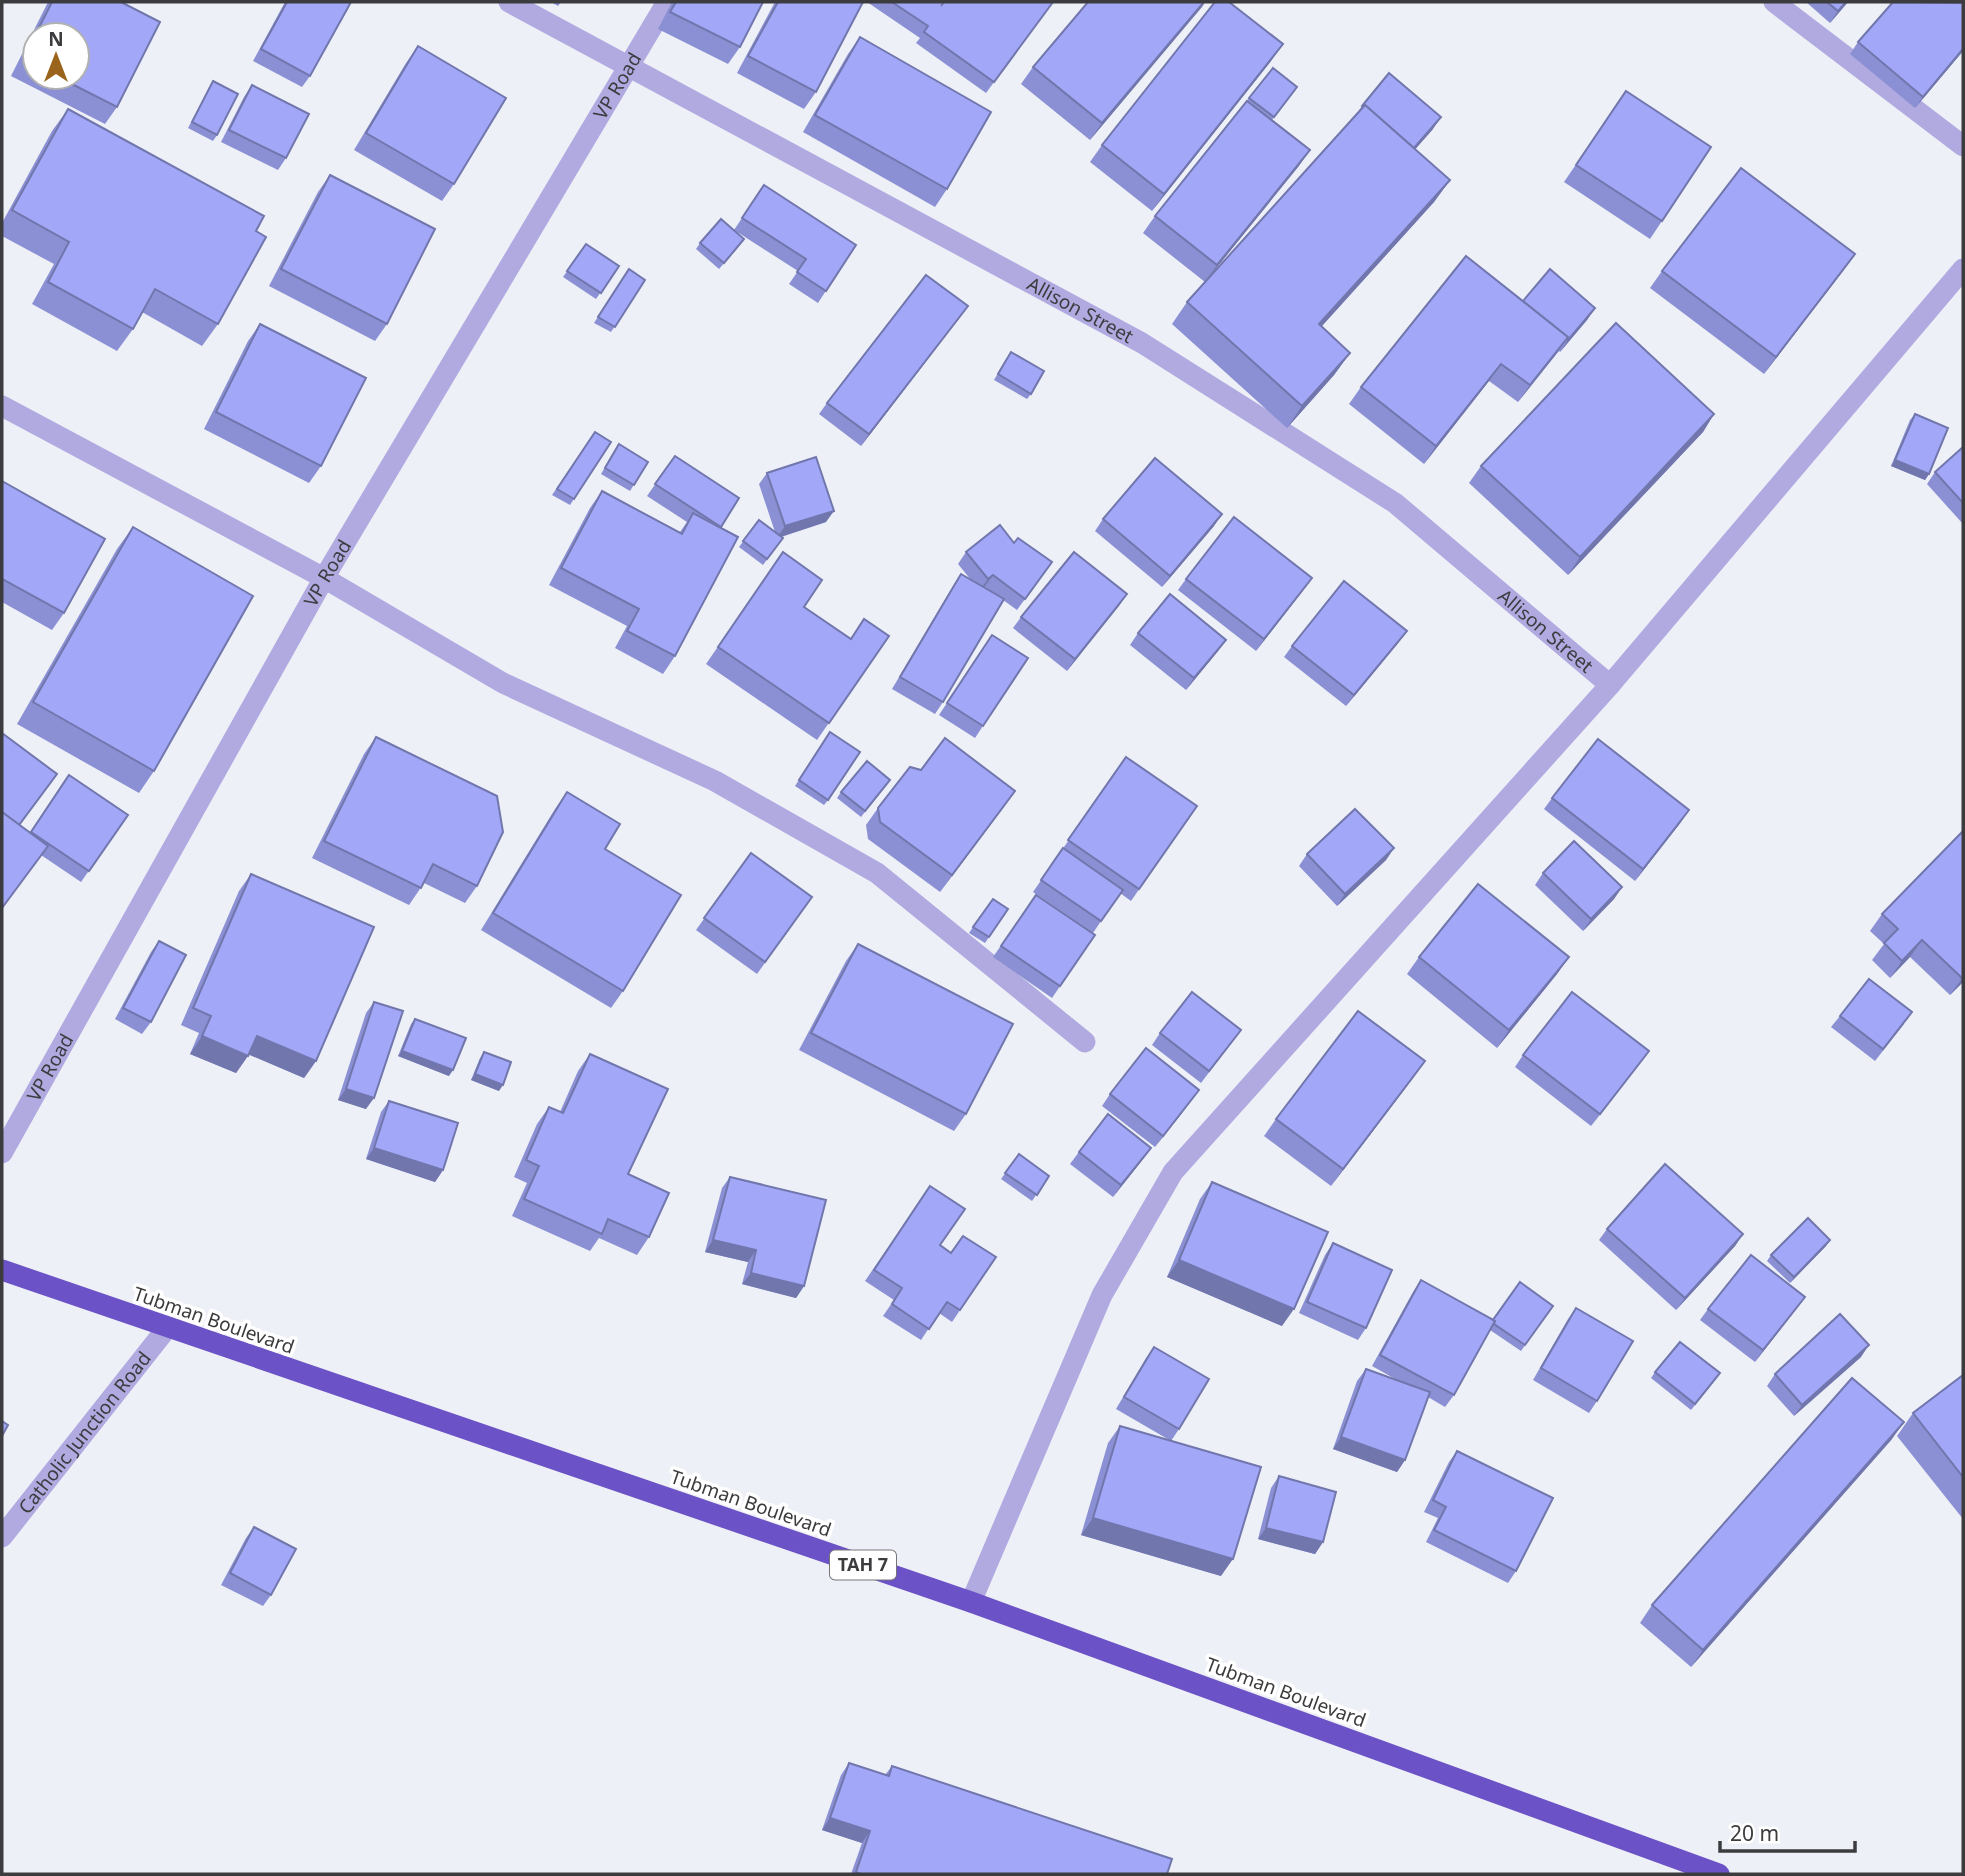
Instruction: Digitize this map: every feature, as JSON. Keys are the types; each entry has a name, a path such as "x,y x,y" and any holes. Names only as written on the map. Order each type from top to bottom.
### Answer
{"highway":[{"name":"Tubman Boulevard","path":"2,1270 971,1602 1719,1874"}],"street":[{"name":"Allison Street","path":"509,2 1142,343 1395,503 1610,685"},
{"name":"VP Road","path":"2,1153 324,578 667,2"},
{"path":"1774,2 1963,146"},
{"path":"971,1602 1102,1295 1172,1172 1610,685 1963,269"},
{"path":"2,406 324,578 503,682 715,781 877,873 1085,1042"},
{"name":"Catholic Junction Road","path":"2,1537 167,1328"}],"building":[{"path":"52,2 121,2 160,22 117,107 86,91 91,91 91,21 42,21"},
{"path":"287,2 351,2 310,76 261,49"},
{"path":"676,2 763,2 740,47 670,12"},
{"path":"778,2 863,2 816,92 748,56"},
{"path":"892,2 1053,2 994,82 924,32 928,26"},
{"path":"1088,2 1204,2 1102,123 1033,67"},
{"path":"1215,2 1229,2 1283,44 1164,194 1102,145"},
{"path":"1827,2 1846,2 1838,11"},
{"path":"1893,2 1963,3 1963,49 1923,97 1858,42"},
{"path":"860,37 991,112 947,189 815,115"},
{"path":"418,46 506,98 454,184 366,133"},
{"path":"1273,68 1297,87 1274,117 1249,98"},
{"path":"1389,73 1441,117 1414,148 1365,105 1362,106"},
{"path":"213,81 238,94 217,135 192,122"},
{"path":"252,85 309,114 286,158 229,130"},
{"path":"1626,91 1711,147 1662,221 1576,165"},
{"path":"1247,101 1310,150 1217,265 1155,216"},
{"path":"1365,105 1450,180 1319,324 1350,353 1302,406 1187,302"},
{"path":"68,109 264,216 256,231 266,237 218,324 155,289 133,329 48,282 69,242 12,210"},
{"path":"1741,168 1855,254 1776,357 1662,271"},
{"path":"330,175 435,229 387,324 281,269"},
{"path":"764,185 856,245 826,291 797,272 806,259 742,218"},
{"path":"721,219 744,239 724,263 700,243"},
{"path":"586,244 619,266 601,293 567,271"},
{"path":"1466,256 1568,337 1530,385 1501,364 1436,446 1361,387"},
{"path":"629,269 645,280 615,327 598,317"},
{"path":"1550,269 1595,308 1568,340 1568,337 1523,301"},
{"path":"926,275 968,306 869,434 827,403"},
{"path":"1616,323 1714,414 1580,557 1481,466"},
{"path":"260,324 366,378 321,466 216,412"},
{"path":"1011,352 1044,371 1031,394 998,374"},
{"path":"1915,414 1948,428 1929,474 1895,460"},
{"path":"595,432 611,442 574,499 557,489"},
{"path":"619,444 648,462 634,485 605,468"},
{"path":"1963,447 1963,503 1935,472"},
{"path":"675,456 739,498 721,527 655,484"},
{"path":"816,457 834,511 785,526 767,473"},
{"path":"1155,458 1222,514 1170,576 1103,519"},
{"path":"2,481 105,539 64,613 2,579"},
{"path":"602,491 682,534 693,513 738,537 675,656 627,631 639,609 561,568"},
{"path":"1234,517 1312,578 1264,639 1186,579"},
{"path":"759,520 783,538 767,559 743,541"},
{"path":"1000,525 1014,543 1018,538 1052,562 1025,599 993,575 988,579 966,552"},
{"path":"133,527 253,596 154,771 33,702"},
{"path":"783,552 822,580 804,607 851,639 864,619 889,636 829,723 718,647"},
{"path":"1074,552 1127,594 1075,659 1021,617"},
{"path":"961,574 1004,599 943,702 900,677"},
{"path":"1344,581 1407,631 1354,695 1292,646"},
{"path":"1170,594 1226,640 1194,678 1138,633"},
{"path":"992,635 1028,658 983,726 947,703"},
{"path":"830,732 860,752 828,800 799,780"},
{"path":"2,733 57,774 19,825 2,812"},
{"path":"376,737 497,796 503,832 477,886 433,864 421,888 324,841"},
{"path":"945,738 1015,791 952,875 880,822 878,808 910,767 921,770"},
{"path":"1598,739 1689,810 1643,869 1552,798"},
{"path":"1126,757 1197,806 1139,889 1068,840"},
{"path":"867,761 890,780 865,811 841,792"},
{"path":"69,775 128,815 89,871 31,832"},
{"path":"567,792 620,824 605,849 681,895 623,991 493,913"},
{"path":"1355,809 1394,848 1345,894 1307,854"},
{"path":"2,812 48,846 2,908"},
{"path":"1963,831 1962,978 1922,940 1902,961 1884,943 1898,929 1882,914"},
{"path":"1574,841 1622,887 1591,919 1543,873"},
{"path":"1063,848 1123,890 1101,921 1041,880"},
{"path":"751,853 812,897 765,962 704,918"},
{"path":"251,874 374,927 316,1061 257,1036 248,1056 202,1036 211,1016 193,1008"},
{"path":"1478,884 1569,957 1509,1030 1419,957"},
{"path":"1036,895 1095,935 1060,986 1001,946"},
{"path":"993,899 1008,909 989,937 973,927"},
{"path":"159,941 186,955 151,1022 123,1008"},
{"path":"858,944 1013,1024 966,1114 811,1033"},
{"path":"1869,979 1912,1012 1883,1049 1840,1016"},
{"path":"1192,992 1241,1030 1209,1071 1160,1033"},
{"path":"1572,992 1649,1051 1600,1114 1523,1055"},
{"path":"374,1002 403,1011 374,1098 346,1089"},
{"path":"1358,1011 1425,1061 1343,1169 1276,1119"},
{"path":"415,1019 466,1038 453,1070 402,1051"},
{"path":"1146,1048 1199,1090 1163,1136 1110,1094"},
{"path":"484,1052 511,1062 503,1085 475,1074"},
{"path":"590,1054 668,1089 628,1174 669,1193 649,1237 608,1219 602,1234 524,1199 539,1166 526,1160 549,1107 563,1113"},
{"path":"389,1101 458,1123 443,1170 374,1148"},
{"path":"1108,1114 1151,1148 1121,1185 1079,1152"},
{"path":"1019,1154 1049,1176 1037,1195 1005,1173"},
{"path":"1665,1164 1743,1234 1685,1298 1607,1229"},
{"path":"730,1177 826,1200 804,1286 751,1273 756,1250 713,1240"},
{"path":"1212,1182 1328,1232 1294,1309 1179,1260"},
{"path":"930,1186 965,1209 940,1245 951,1253 963,1236 996,1257 960,1310 947,1302 929,1329 892,1304 902,1288 874,1270"},
{"path":"1808,1218 1830,1240 1794,1277 1771,1255"},
{"path":"1333,1243 1392,1270 1366,1328 1307,1302"},
{"path":"1751,1255 1805,1297 1763,1350 1708,1309"},
{"path":"1421,1280 1495,1321 1454,1395 1380,1355"},
{"path":"1520,1282 1553,1306 1525,1345 1494,1324 1493,1320"},
{"path":"1576,1308 1633,1341 1597,1401 1541,1368"},
{"path":"1840,1314 1869,1345 1802,1405 1775,1374"},
{"path":"1680,1342 1720,1373 1695,1404 1655,1372"},
{"path":"1154,1347 1209,1379 1179,1429 1124,1397"},
{"path":"1366,1369 1430,1392 1405,1460 1341,1437"},
{"path":"1963,1375 1963,1477 1913,1413"},
{"path":"1852,1378 1904,1422 1703,1650 1652,1605"},
{"path":"2,1421 8,1425 2,1436"},
{"path":"1120,1426 1261,1467 1233,1559 1093,1518"},
{"path":"1457,1451 1553,1498 1516,1571 1434,1530 1446,1507 1433,1500"},
{"path":"1279,1476 1336,1492 1323,1542 1266,1528"},
{"path":"254,1527 296,1549 271,1595 230,1573"},
{"path":"849,1763 889,1776 892,1766 1172,1859 1167,1874 861,1874 856,1872 870,1831 830,1818"}]}
